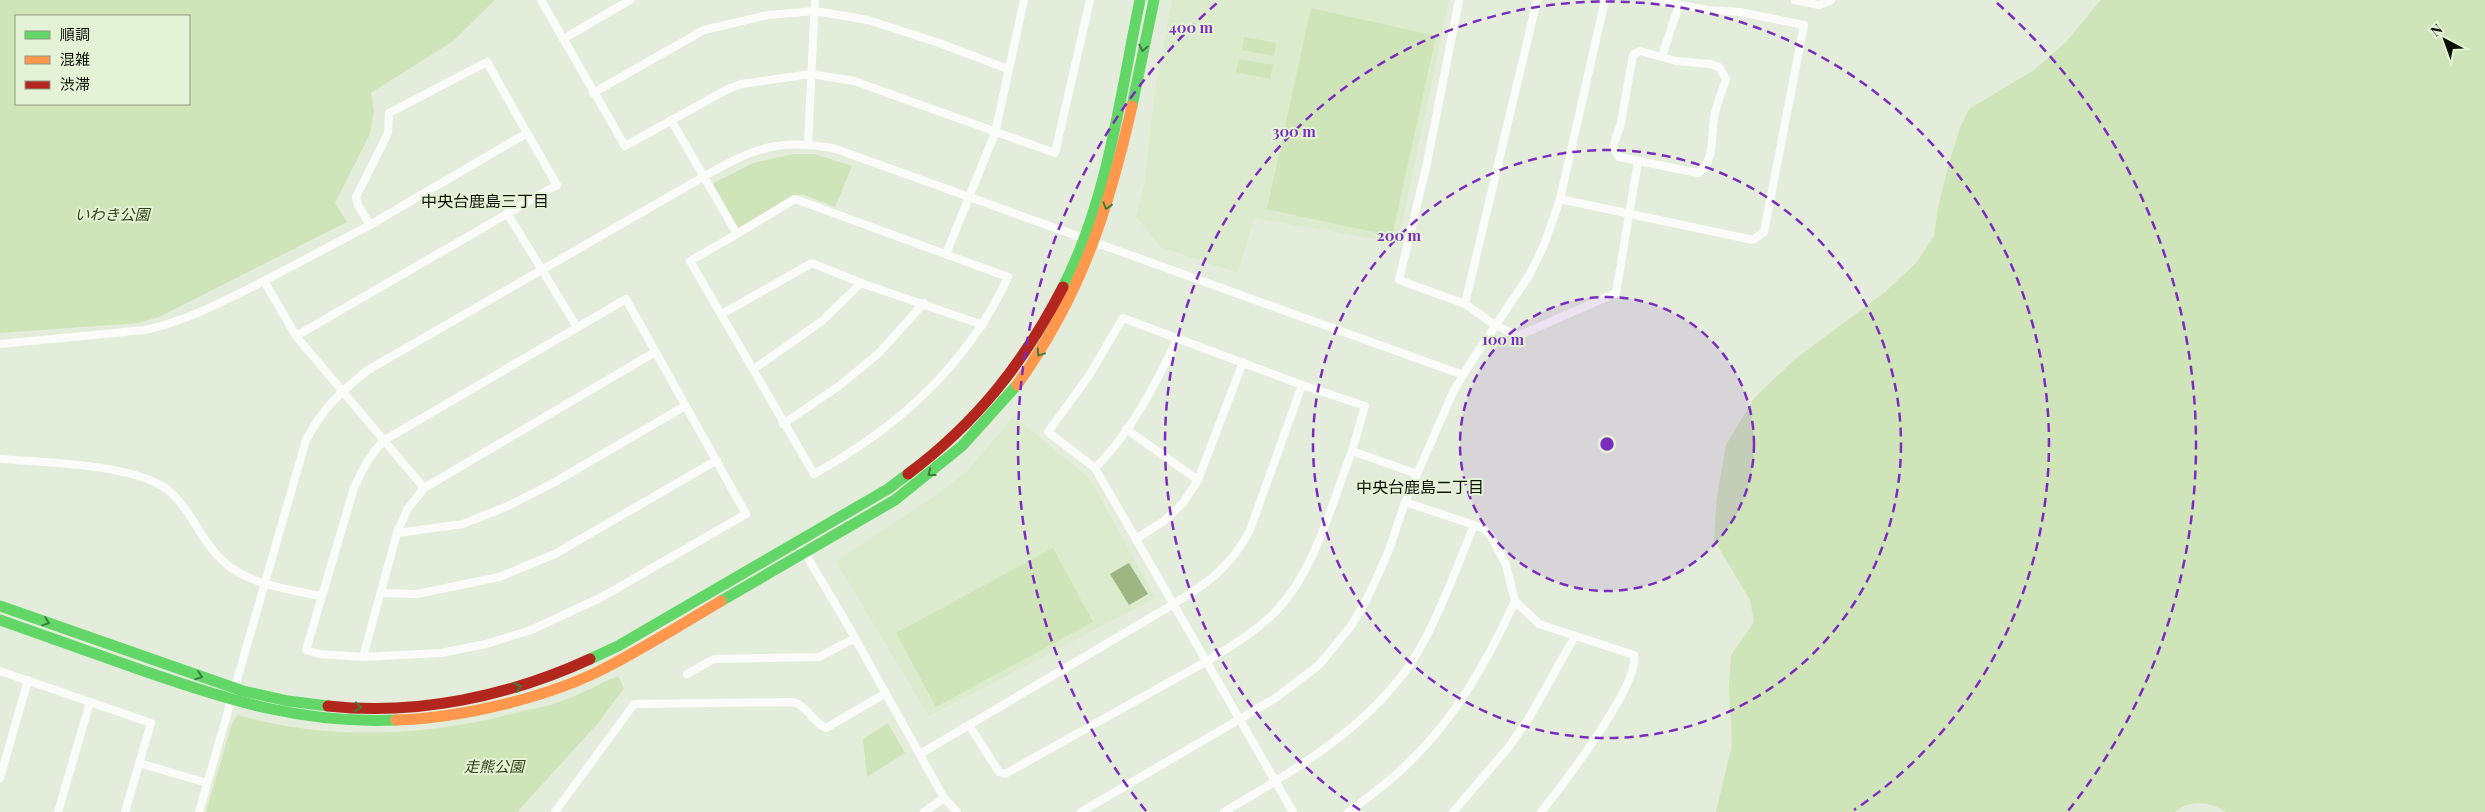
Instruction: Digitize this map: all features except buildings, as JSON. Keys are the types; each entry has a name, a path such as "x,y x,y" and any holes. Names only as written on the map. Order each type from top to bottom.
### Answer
{"street":[{"path":"541,0 625,146 741,84 811,74 854,82 1055,153 1090,0"},
{"path":"563,40 617,3 630,0"},
{"path":"808,144 816,0"},
{"path":"946,254 995,133 1024,0"},
{"path":"0,620 230,700 285,713 337,720 453,716 507,704 561,688 608,667 895,500 934,471 971,438 1022,379 1050,338 1070,302 1089,240 1140,0"},
{"path":"0,606 234,687 287,701 372,708 420,706 497,693 585,663 618,646 888,489 926,461 962,430 993,395 1030,346 1108,202 1154,0"},
{"path":"1459,0 1426,168 1399,280 1465,304 1495,325 1518,336 1616,293 1638,161"},
{"path":"1465,304 1537,0"},
{"path":"1081,812 1242,720 1319,665 1351,626 1369,595 1389,550 1405,502 1435,430 1463,375 1530,274 1544,245 1560,199 1606,0"},
{"path":"1560,199 1753,240 1764,232 1804,25 1740,12 1707,10 1655,0"},
{"path":"1795,0 1819,5 1831,0"},
{"path":"1662,56 1679,5"},
{"path":"593,93 704,30 768,15 815,11 868,20 939,43 1008,69"},
{"path":"1640,52 1676,61 1710,64 1719,68 1726,79 1714,116 1709,161 1704,170 1698,174 1638,161 1619,157 1613,147 1621,123 1634,56 1640,52"},
{"path":"296,336 557,185 487,62 389,113 388,133 356,197 358,206 370,224"},
{"path":"671,120 737,234"},
{"path":"0,344 145,330 162,326 212,308 370,224 527,133"},
{"path":"199,812 306,440 326,407 341,391 368,370 738,157 754,151 790,144 808,144 836,149 1463,375"},
{"path":"795,199 946,254 1008,277 983,325 934,385 896,421 851,453 814,474 783,424 754,369 690,261 795,199"},
{"path":"507,213 577,327"},
{"path":"722,314 812,263 861,283 924,303 983,325"},
{"path":"264,281 296,336 424,488"},
{"path":"754,369 822,321 861,283"},
{"path":"626,299 746,514 602,597 531,630 486,644 441,653 363,657 319,654 306,650 320,596 357,481 372,453 383,441 577,327 626,299"},
{"path":"783,424 839,386 879,353 924,303"},
{"path":"969,725 998,772 1005,774 1208,661 1262,624 1291,594 1310,559 1352,451 1365,406 1302,385 1123,318 1088,377 1048,432 1094,468 1137,538 1172,605 1208,661 1293,812"},
{"path":"1094,468 1110,453 1126,429 1158,378 1178,338"},
{"path":"363,657 397,533 407,510 424,488 655,352"},
{"path":"1137,538 1164,521 1183,503 1198,480 1243,362"},
{"path":"920,754 1208,583 1239,552 1250,530 1302,385"},
{"path":"397,533 463,524 508,506 553,483 685,406"},
{"path":"1126,429 1198,480"},
{"path":"1352,451 1417,474"},
{"path":"0,460 58,463 137,476 166,489 183,506 223,562 248,578 320,596"},
{"path":"382,593 417,594 499,577 555,554 717,460"},
{"path":"1405,502 1484,529 1491,536 1506,565 1516,601 1539,624 1634,655 1635,660 1632,673 1607,719 1576,768 1541,812"},
{"path":"1224,812 1276,781 1322,749 1367,714 1393,686 1424,642 1474,525"},
{"path":"798,541 855,638 944,798 956,812"},
{"path":"1348,812 1392,780 1437,735 1496,644 1516,601"},
{"path":"1453,812 1508,748 1529,718 1575,636"},
{"path":"687,674 714,659 819,657 855,638"},
{"path":"0,670 151,723 124,812"},
{"path":"0,778 28,680"},
{"path":"555,812 634,704 793,702 802,704 818,724 826,728 886,693"},
{"path":"58,812 90,702"},
{"path":"139,763 207,783"},
{"path":"924,812 944,798"}],"shaded area":[{"path":"1172,0 1449,0 1398,243 1254,218 1238,273 1160,247 1136,216 1144,186 1156,84"},
{"path":"1014,416 1089,478 1156,598 929,716 836,561 932,498 967,471"},
{"path":"1129,563 1148,594 1129,605 1110,574"}],"green space":[{"name":"いわき公園","path":"0,0 495,0 453,41 371,93 374,112 370,134 335,203 347,222 159,317 138,323 0,333"},
{"path":"2101,0 2485,0 2485,812 2225,812 2219,808 2200,803 2186,805 2175,812 1716,812 1732,745 1729,687 1731,655 1754,622 1750,600 1714,540 1717,496 1726,445 1754,398 1795,359 1885,292 1916,263 1934,236 1938,207 1949,163 1960,128 1969,109 2034,70 2066,42"},
{"path":"1311,8 1436,36 1392,236 1267,209"},
{"path":"1244,37 1276,43 1274,56 1242,50"},
{"path":"1239,59 1273,65 1270,79 1236,72"},
{"path":"794,154 814,154 852,166 835,207 804,195 793,195 740,227 734,225 713,187 714,183 753,163"},
{"path":"1053,548 1093,622 936,707 896,633"},
{"name":"走熊公園","path":"618,676 624,688 599,722 517,812 206,812 232,723 238,715 307,729 376,733 411,731 481,721 550,705"},
{"path":"888,723 905,753 867,777 863,739"}],"traffic: fast":[{"path":"1063,287 1091,219 1102,183 1119,110 1140,0"},
{"path":"1132,106 1154,0"},
{"path":"721,601 895,500 962,446 1017,385"},
{"path":"590,659 618,646 888,489 908,474"},
{"path":"0,606 243,691 288,701 328,706"},
{"path":"0,620 176,682 237,701 298,714 330,718 396,720"}],"traffic: slow":[{"path":"1017,385 1059,318 1090,252 1113,182 1132,106"},
{"path":"396,720 449,715 477,710 506,704 561,687 609,666 721,601"}],"traffic: jam":[{"path":"908,474 955,434 996,390 1032,341 1063,287"},
{"path":"328,706 395,708 462,700 528,683 590,659"}],"district":[{"name":"中央台鹿島三丁目","path":"485,200"},
{"name":"中央台鹿島二丁目","path":"1420,486"}]}
